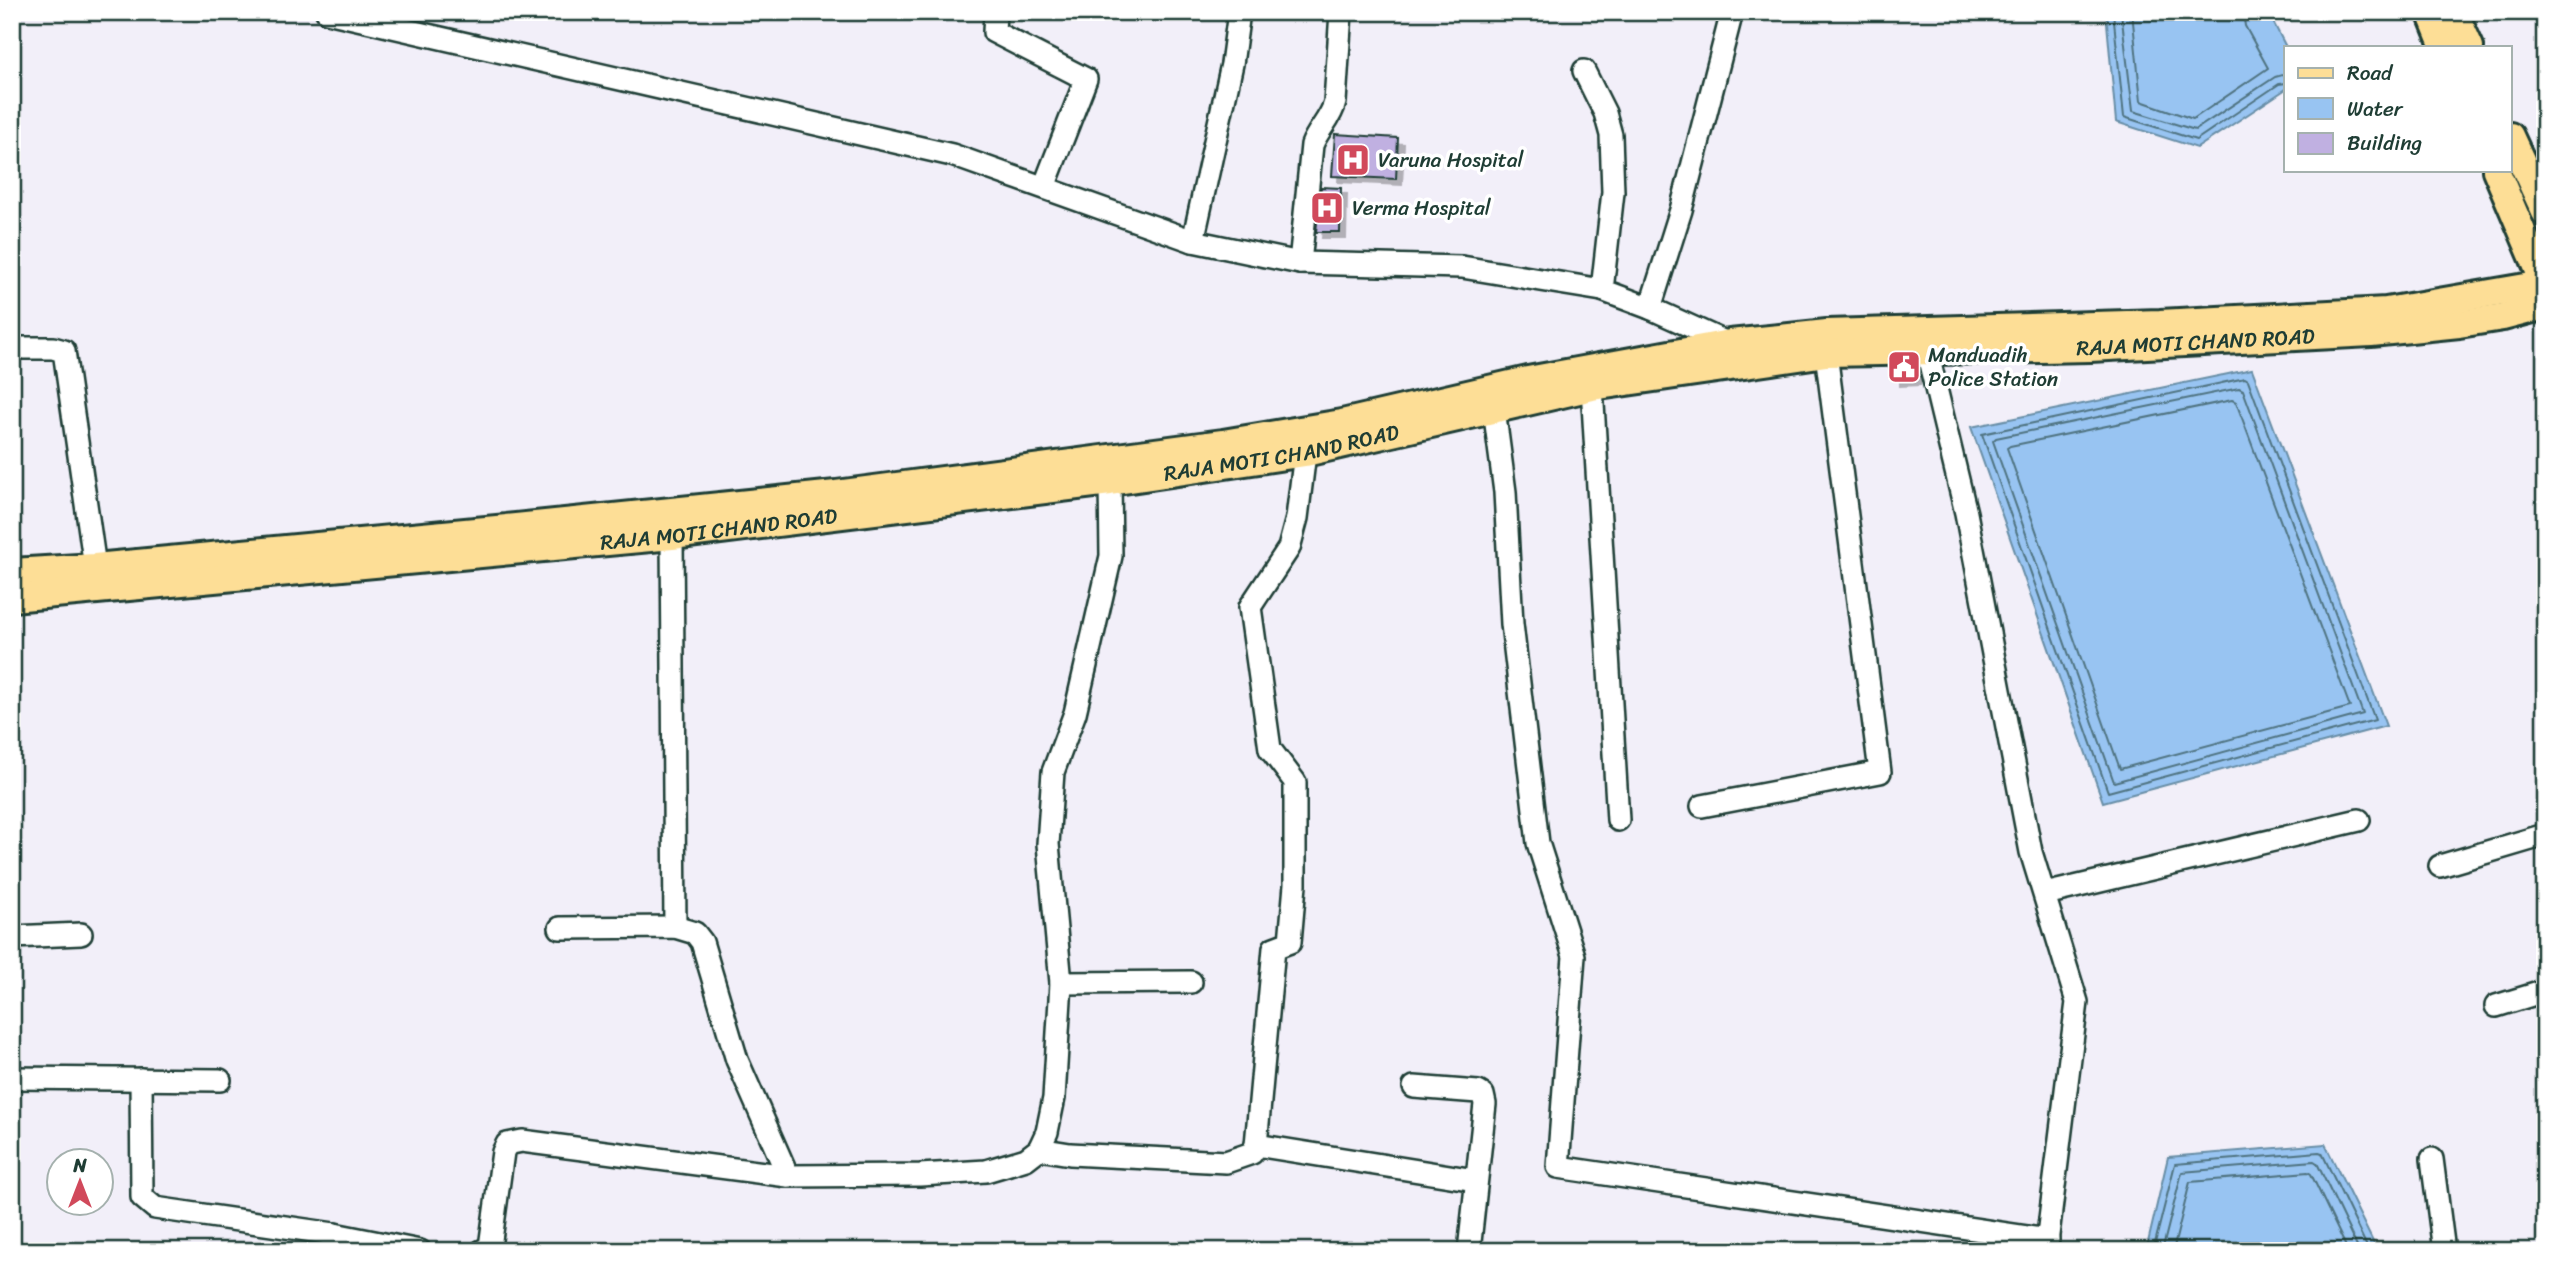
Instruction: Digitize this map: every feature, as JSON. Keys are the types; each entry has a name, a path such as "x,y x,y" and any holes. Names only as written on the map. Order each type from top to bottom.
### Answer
{"main road":[{"path":"2430,12 2444,46"},
{"path":"2454,12 2470,46"},
{"path":"2512,140 2545,212"},
{"path":"12,572 95,567 836,494 1209,445 1342,423 1528,380 1730,343 1854,332 2160,323 2386,311 2544,284 2497,172"},
{"name":"RAJA MOTI CHAND ROAD","path":"12,598 671,536 1110,482 1306,453 1592,387 1826,353 2104,348 2371,333 2459,324 2545,306"}],"street":[{"path":"327,12 951,155 1193,241 1300,263 1462,267 1602,290 1730,343 1753,363"},
{"path":"995,12 994,32 1086,79 1044,187"},
{"path":"1193,241 1232,64 1239,12"},
{"path":"1300,263 1312,145 1315,136 1331,116 1335,102 1341,12"},
{"path":"1650,308 1681,210 1732,12"},
{"path":"1584,71 1605,113 1611,135 1613,191 1602,290"},
{"path":"12,348 53,348 64,351 95,567"},
{"path":"1494,409 1505,492 1512,624 1538,843 1574,956 1558,1167 2047,1246 2077,1002 2031,852 1966,513 1927,351"},
{"path":"1702,806 1880,772 1826,353"},
{"path":"1592,387 1618,820"},
{"path":"1039,1149 1226,1162 1252,1153 1256,1145 1274,948 1290,942 1295,885 1295,782 1270,748 1250,607 1289,548 1297,518 1306,453"},
{"path":"482,1251 489,1247 503,1152 507,1144 522,1141 788,1176 920,1175 986,1171 1026,1159 1039,1149 1047,1132 1054,1098 1061,983 1048,844 1053,772 1075,713 1111,556 1110,482"},
{"path":"671,536 675,927"},
{"path":"2045,894 2359,820"},
{"path":"2440,866 2545,835"},
{"path":"560,928 675,927 695,933 702,942 737,1060 788,1176"},
{"path":"12,937 81,934"},
{"path":"1061,983 1191,982"},
{"path":"2496,1006 2545,991"},
{"path":"12,1078 220,1080"},
{"path":"141,1079 142,1197 146,1203 155,1208 333,1242 421,1251"},
{"path":"1414,1087 1478,1092 1483,1095 1485,1104 1469,1251"},
{"path":"1256,1145 1475,1180"},
{"path":"2432,1159 2444,1251"}],"water":[{"path":"2106,12 2268,12 2285,46 2284,90 2197,148 2116,122"},
{"path":"2252,369 2386,726 2103,802 1971,427"},
{"path":"2325,1144 2376,1248 2375,1251 2146,1251 2168,1157"}],"building":[{"path":"1335,134 1398,138 1396,179 1332,176"},
{"path":"1321,187 1341,188 1340,232 1316,232"},
{"path":"1894,367 1914,367 1914,379 1894,380"}],"place":[{"name":"Varuna Hospital","path":"1353,160"},
{"name":"Verma Hospital","path":"1327,208"},
{"name":"Manduadih Police Station","path":"1904,367"}]}
